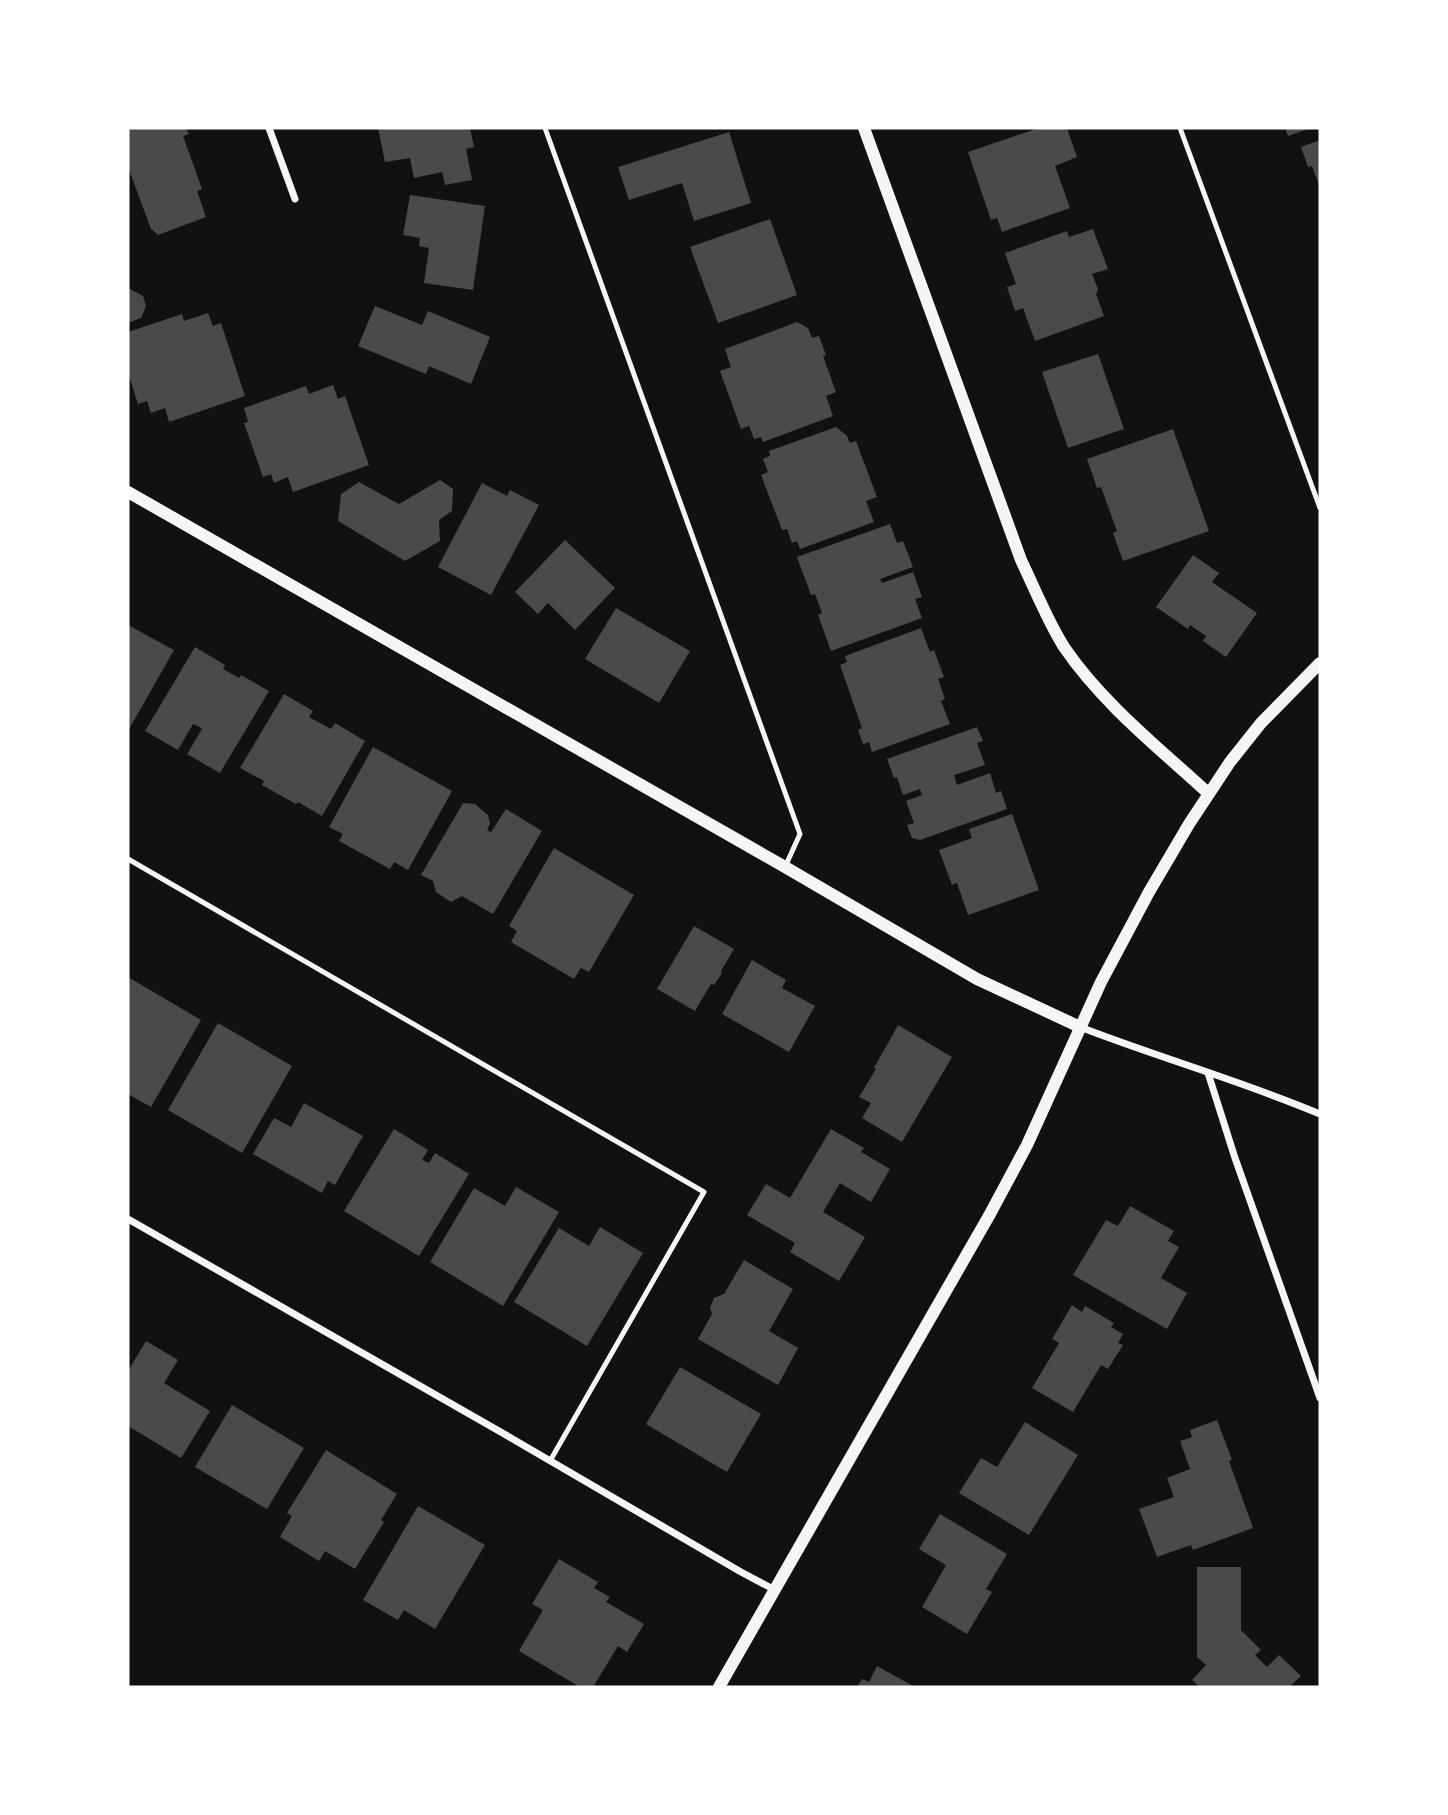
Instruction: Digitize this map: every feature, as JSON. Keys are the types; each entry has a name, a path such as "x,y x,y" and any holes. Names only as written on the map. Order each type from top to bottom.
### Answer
{"street":[{"path":"269,128 295,199"},
{"path":"864,128 1021,560 1041,603 1063,645 1084,673 1139,730 1208,793"},
{"path":"128,492 977,979 1080,1027 1273,1094 1320,1114"},
{"path":"719,1687 990,1214 1027,1145 1101,982 1208,793 1261,723 1320,663"},
{"path":"1208,1073 1239,1171 1320,1398"},
{"path":"128,1219 775,1590"}],"lane":[{"path":"545,128 800,834 785,867"},
{"path":"1180,128 1320,508"},
{"path":"128,859 704,1192 550,1461"}],"building":[{"path":"128,128 186,128 189,134 183,136 202,189 197,191 206,217 158,235 151,229 128,167"},
{"path":"378,128 470,128 474,147 466,149 472,180 445,185 442,172 414,178 410,158 385,162"},
{"path":"1039,128 1067,128 1077,157 1055,166 1070,208 1002,232 997,218 991,220 968,152"},
{"path":"1285,128 1311,128 1288,136"},
{"path":"729,132 751,203 694,221 682,183 629,200 618,167"},
{"path":"1320,140 1320,188 1301,147"},
{"path":"410,195 485,206 473,290 424,283 429,248 419,246 420,238 403,235"},
{"path":"770,219 797,295 718,323 690,247"},
{"path":"1093,229 1108,269 1092,274 1104,316 1035,341 1023,308 1015,311 1007,287 1016,284 1005,253 1067,231 1069,237"},
{"path":"128,289 143,296 146,306 141,318 128,323"},
{"path":"375,306 422,325 428,311 490,337 471,384 429,366 426,374 358,346"},
{"path":"208,313 213,326 221,323 245,396 169,422 165,408 151,413 147,401 138,404 128,373 128,332 182,314 184,321"},
{"path":"797,322 808,328 812,338 819,336 836,392 826,396 833,416 763,442 761,437 754,439 749,426 741,429 720,371 731,367 725,349"},
{"path":"1098,354 1124,429 1068,448 1042,372"},
{"path":"333,385 338,399 345,396 369,465 293,492 288,477 274,483 271,474 263,477 244,423 248,422 244,408 306,386 309,394"},
{"path":"836,427 847,436 850,443 856,441 877,497 866,501 874,522 800,549 797,541 792,543 787,529 782,530 761,475 768,472 763,459 770,456 769,451"},
{"path":"1173,429 1209,531 1123,561 1113,533 1117,531 1101,487 1097,488 1087,459"},
{"path":"440,480 453,489 452,511 439,520 440,541 405,561 338,521 341,494 359,482 399,504"},
{"path":"482,483 507,496 510,490 539,505 491,595 438,567"},
{"path":"890,524 897,543 903,541 913,567 880,579 882,583 913,572 922,597 915,599 922,618 831,651 818,615 822,613 815,594 811,595 797,557"},
{"path":"565,540 615,588 575,630 548,603 538,614 515,592"},
{"path":"1193,555 1219,573 1212,582 1257,613 1226,657 1203,641 1206,636 1190,625 1188,629 1156,607"},
{"path":"616,608 690,651 659,703 585,659"},
{"path":"128,625 174,650 128,731"},
{"path":"921,628 930,652 934,650 944,677 938,679 945,699 941,701 950,724 872,752 869,742 863,744 858,730 862,728 840,665 847,662 845,656"},
{"path":"195,647 225,665 223,669 239,678 241,675 269,691 220,773 187,754 202,729 198,726 193,724 178,750 145,731"},
{"path":"284,694 313,711 309,717 331,729 335,723 365,741 322,816 262,785 264,781 240,768"},
{"path":"977,727 983,741 977,743 985,765 954,775 957,785 990,773 996,793 1001,791 1007,809 920,840 912,838 907,825 914,823 906,801 922,795 920,789 903,795 887,759"},
{"path":"373,747 452,791 408,870 394,862 390,869 339,841 343,834 329,827"},
{"path":"463,803 475,804 488,815 490,824 487,830 491,832 506,809 542,831 493,914 462,896 451,902 436,892 433,881 421,875"},
{"path":"1012,814 1039,890 968,915 957,883 952,885 939,850 972,838 969,829"},
{"path":"554,848 634,895 589,972 581,968 574,979 511,942 517,931 509,926"},
{"path":"694,926 734,949 722,973 714,985 711,984 695,1011 657,989"},
{"path":"752,960 786,980 782,988 815,1006 789,1052 722,1014"},
{"path":"128,977 201,1020 151,1107 128,1094"},
{"path":"218,1023 292,1066 242,1153 168,1110"},
{"path":"898,1025 952,1057 902,1142 862,1118 871,1103 859,1097"},
{"path":"304,1103 363,1136 335,1185 328,1181 322,1193 253,1154 274,1118 291,1127"},
{"path":"394,1129 428,1150 422,1160 429,1163 435,1153 469,1174 419,1256 344,1211"},
{"path":"831,1129 864,1148 861,1152 890,1169 871,1202 840,1183 823,1212 865,1237 839,1281 790,1252 795,1243 747,1215 766,1184 790,1198"},
{"path":"516,1187 559,1212 503,1306 430,1262 474,1188 505,1206"},
{"path":"1130,1206 1174,1231 1168,1241 1179,1247 1161,1278 1187,1293 1167,1329 1073,1275 1106,1220 1118,1226"},
{"path":"600,1227 643,1253 587,1346 514,1302 559,1228 589,1246"},
{"path":"744,1260 793,1289 769,1331 798,1348 778,1385 698,1339 712,1314 710,1308 714,1298 724,1294"},
{"path":"1072,1305 1082,1312 1085,1306 1114,1323 1111,1327 1123,1334 1118,1343 1123,1345 1108,1369 1101,1365 1073,1412 1032,1388 1059,1343 1052,1339"},
{"path":"146,1341 178,1360 164,1383 210,1411 181,1458 128,1426 128,1371"},
{"path":"680,1367 761,1414 727,1472 646,1424"},
{"path":"232,1405 304,1448 267,1509 195,1467"},
{"path":"1217,1420 1253,1528 1193,1550 1191,1545 1157,1557 1139,1509 1174,1497 1167,1478 1190,1469 1180,1441 1192,1437 1190,1430"},
{"path":"1025,1422 1078,1455 1029,1535 959,1493 981,1458 997,1467"},
{"path":"326,1450 397,1494 381,1520 384,1522 355,1569 325,1551 319,1561 280,1537 292,1516 287,1513"},
{"path":"418,1506 485,1545 435,1629 404,1610 398,1620 363,1600"},
{"path":"940,1514 1007,1554 986,1589 992,1592 967,1634 922,1607 946,1565 919,1549"},
{"path":"559,1559 598,1582 594,1588 610,1597 606,1602 644,1624 627,1652 618,1646 593,1687 580,1687 519,1651 543,1610 532,1604"},
{"path":"1197,1567 1241,1567 1241,1630 1261,1650 1255,1655 1267,1667 1279,1655 1301,1676 1289,1687 1200,1687 1192,1680 1206,1665 1197,1657"},
{"path":"877,1666 915,1687 857,1687 862,1679 869,1682"}]}
